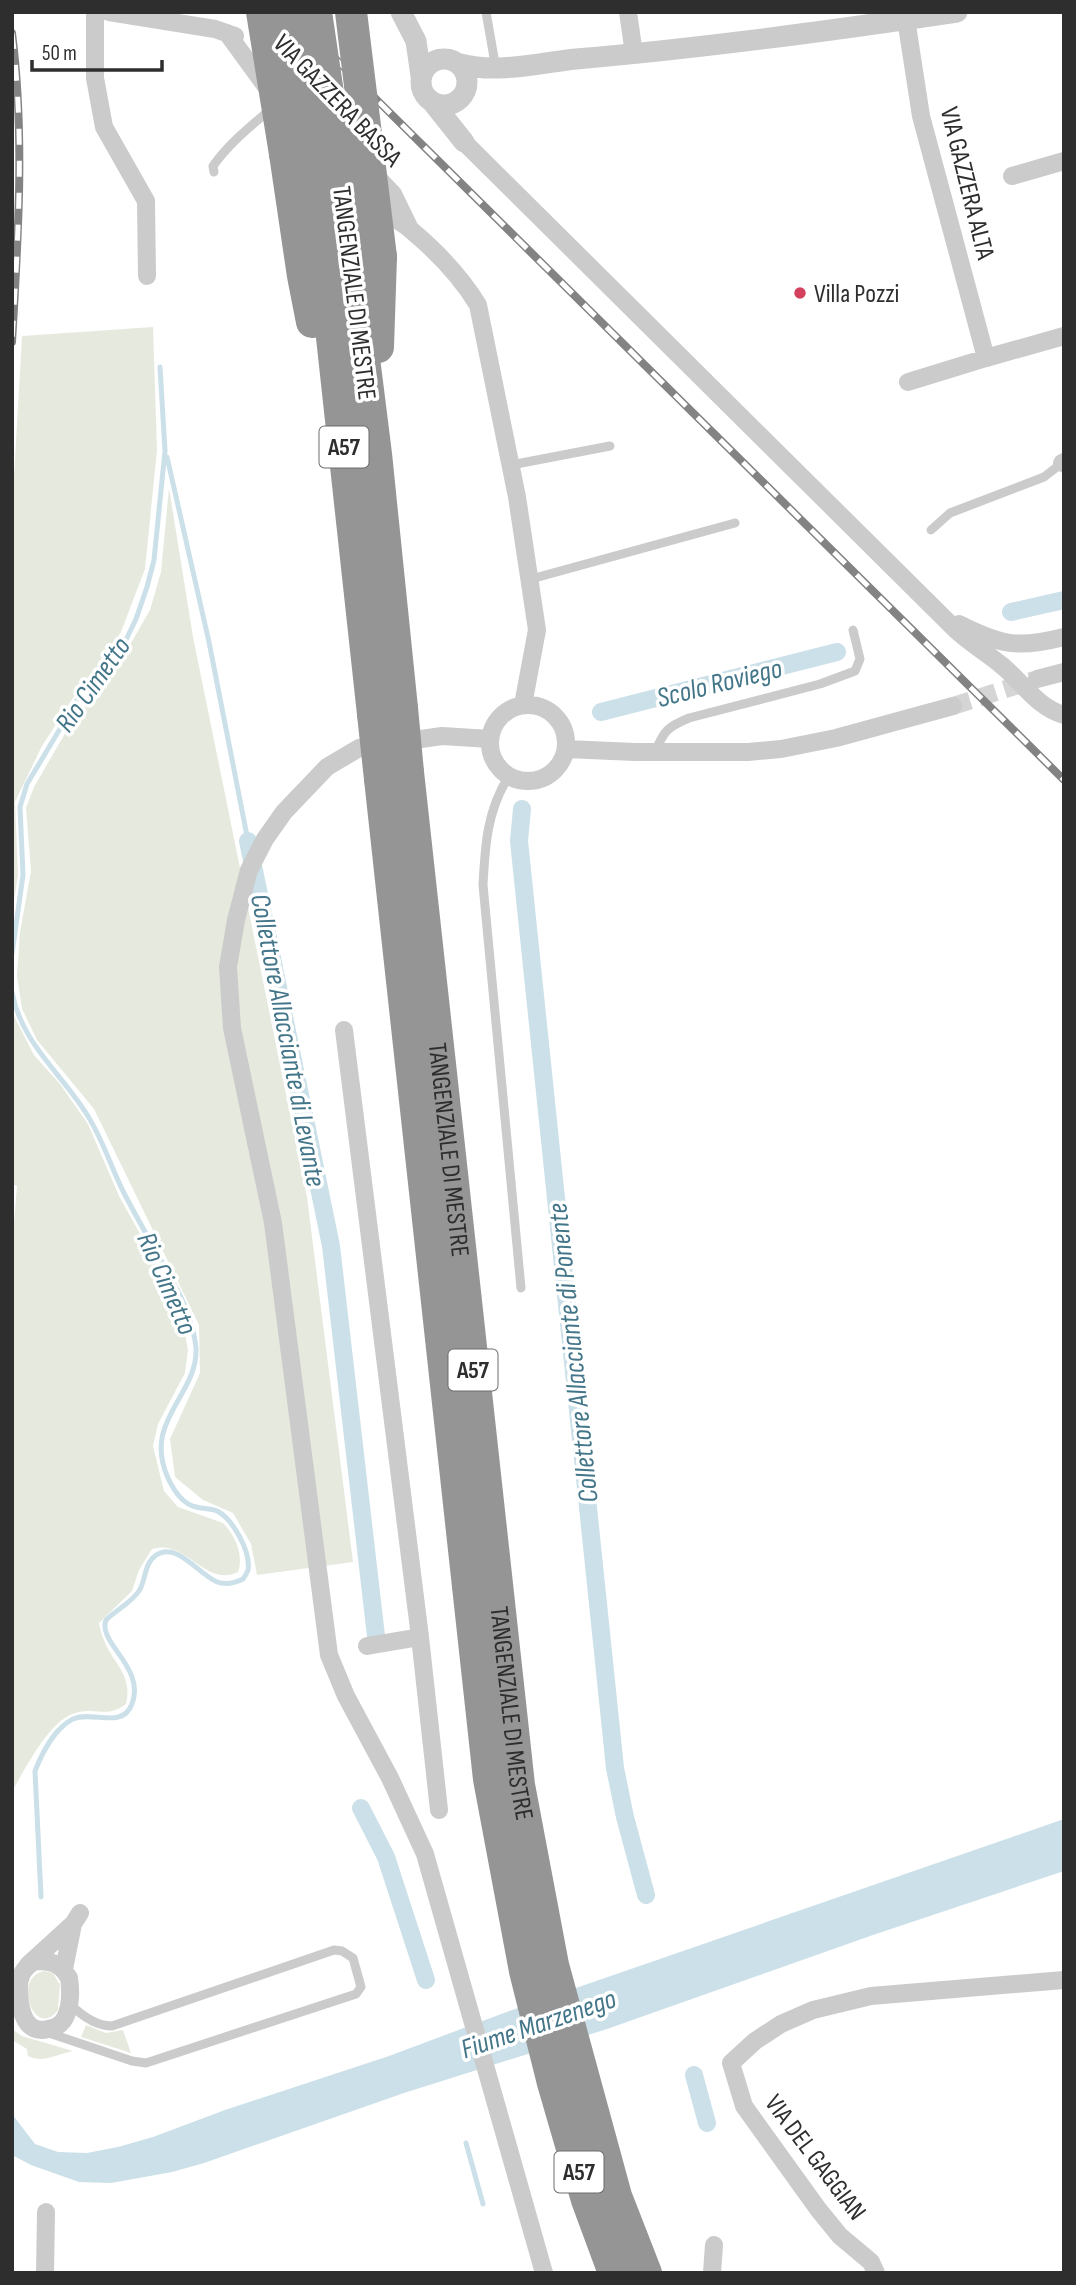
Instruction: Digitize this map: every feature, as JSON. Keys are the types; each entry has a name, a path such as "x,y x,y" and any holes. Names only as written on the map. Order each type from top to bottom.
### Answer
{"highway":[{"name":"A57","path":"262,12 303,276 352,508"},
{"name":"TANGENZIALE DI MESTRE","path":"289,12 315,181 352,508 387,711 489,1779 567,2079 616,2196 627,2264"},
{"name":"TANGENZIALE DI MESTRE","path":"316,12 346,215 376,454 387,711"},
{"name":"A57","path":"351,12 381,257 376,454"}],"street":[{"path":"95,12 95,78 104,127 146,201 147,276"},
{"path":"109,12 227,33"},
{"path":"401,12 416,41 424,94 464,142 969,642 1002,665 1053,712 1064,715"},
{"path":"628,12 634,54"},
{"path":"421,76 426,67 434,61 452,61 495,69 634,54 957,12"},
{"name":"VIA GAZZERA ALTA","path":"906,19 921,116 986,358"},
{"name":"VIA GAZZERA BASSA","path":"227,33 279,102 383,212 410,229 465,284 478,304 511,465 537,630 523,705"},
{"name":"VIA GAZZERA BASSA","path":"227,33 250,47 342,138 393,194 410,229"},
{"path":"416,41 466,72 468,81 459,112 464,142"},
{"path":"433,103 447,105 495,69"},
{"path":"1012,176 1064,161"},
{"path":"908,382 1064,337"},
{"path":"946,618 1003,643 1034,645 1064,637"},
{"path":"1037,679 1064,672"},
{"path":"523,705 539,707 553,714 565,734 566,749 559,766 545,778 527,782 509,776 494,760 490,739 501,716 523,705"},
{"path":"566,749 655,752 748,752 782,749 836,738 953,706"},
{"path":"490,739 442,736 359,748 327,767 284,812 265,839 249,870 237,911 228,967 232,1028 273,1223 328,1654 346,1696 390,1778 425,1854 544,2273"},
{"path":"344,1030 439,1810"},
{"path":"367,1646 420,1637"},
{"path":"28,1965 35,1961 57,1963 69,1978 68,2003 62,2022 41,2031 29,2024 20,2011 18,1984 22,1971 28,1965 76,1919 64,1969"},
{"name":"VIA DEL GAGGIAN","path":"876,2273 871,2262 840,2236 818,2209 744,2106 731,2063 755,2041 781,2024 813,2010 870,1996 1064,1980"},
{"path":"46,2212 46,2273"},
{"path":"712,2273 714,2245"}],"lane":[{"path":"485,12 495,69"},
{"path":"214,172 213,166 232,142 279,102"},
{"path":"511,465 610,446"},
{"path":"931,530 950,513 1044,477 1063,463"},
{"path":"531,579 735,523"},
{"path":"655,752 661,737 671,725 820,684 855,671 860,659 853,630"},
{"path":"509,776 496,799 485,837 483,885 521,1288"},
{"path":"41,2031 132,2061 146,2063 356,1994 361,1987 353,1958 342,1951 334,1950 112,2026 89,2019 68,2003"}],"shaded area":[{"path":"153,327 157,450 145,569 121,632 42,746 15,802 18,875 12,914 12,513 22,336"},
{"path":"169,488 193,637 307,1197 353,1562 257,1575 251,1544 233,1513 203,1500 175,1477 170,1439 200,1373 199,1325 94,1109 37,1040 22,1009 17,976 20,932 31,871 26,808 34,787 71,723 123,657 150,610 161,572"},
{"path":"12,1012 34,1055 60,1084 88,1124 119,1196 159,1268 182,1318 188,1350 185,1373 158,1424 153,1446 164,1491 178,1507 223,1523 235,1539 240,1566 238,1572 215,1574 175,1550 164,1547 152,1549 139,1570 132,1591 99,1623 102,1636 127,1685 126,1704 108,1712 79,1712 58,1723 40,1744 12,1791 12,1247 17,1186 12,1184"},
{"path":"44,1971 53,1973 60,1985 58,2010 49,2018 41,2018 35,2013 28,1995 29,1984 34,1976"},
{"path":"86,2025 106,2033 123,2030 131,2053 81,2037"},
{"path":"12,2029 22,2036 73,2051 45,2059 28,2056 27,2049 12,2040"}],"water":[{"name":"Fiume Marzenego","path":"1064,1819 1064,1871 607,2029 404,2093 204,2163 111,2183 79,2182 31,2165 12,2155 12,2114 35,2144 58,2152 87,2153 118,2147 389,2056 504,2013"}],"waterway":[{"name":"Rio Cimetto","path":"12,954 23,875 20,807 27,784 79,697 125,642 136,619 154,560 165,451 160,367"},
{"name":"Collettore Allacciante di Levante","path":"167,457 209,642 248,841"},
{"path":"1011,612 1064,600"},
{"name":"Scolo Roviego","path":"601,712 837,652"},
{"name":"Collettore Allacciante di Ponente","path":"522,809 519,841 615,1768 646,1895"},
{"name":"Collettore Allacciante di Levante","path":"248,841 331,1246 376,1636"},
{"name":"Rio Cimetto","path":"12,992 17,1010 33,1041 92,1123 125,1195 179,1292 189,1317 196,1348 194,1365 166,1424 162,1440 162,1458 168,1478 176,1492 187,1503 217,1511 229,1521 244,1546 248,1563 243,1579 224,1583 210,1578 179,1555 163,1552 151,1559 136,1595 106,1620 108,1638 133,1678 135,1691 132,1704 121,1716 81,1717 66,1723 41,1757 35,1771 41,1897"},
{"name":"Collettore Allacciante di Levante","path":"361,1808 386,1857 426,1980"},
{"name":"Collettore Allacciante di Ponente","path":"694,2075 707,2123"},
{"name":"Collettore Allacciante di Levante","path":"466,2143 483,2204"}],"tunnel":[{"path":"953,706 1034,680"}],"railway":[{"path":"288,12 1064,780"},
{"path":"12,33 19,149 12,342"}],"place":[{"name":"Villa Pozzi","path":"800,293"}]}
